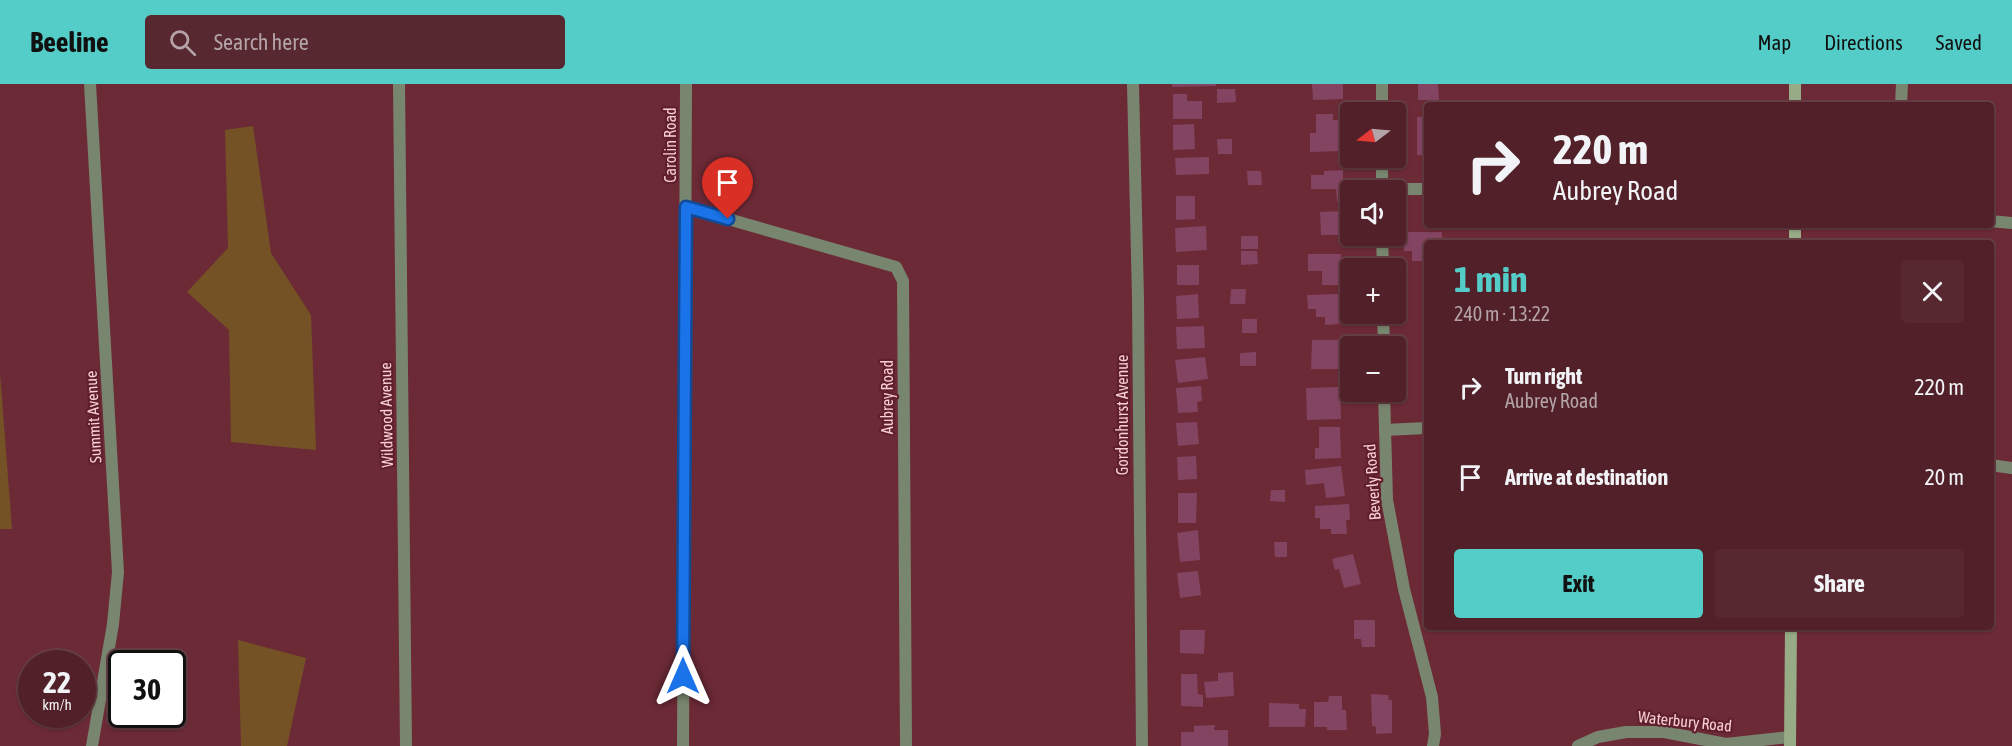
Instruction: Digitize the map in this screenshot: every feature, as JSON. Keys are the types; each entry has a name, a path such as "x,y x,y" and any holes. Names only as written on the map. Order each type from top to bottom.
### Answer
{"main road":[{"path":"1795,84 1795,102"},
{"path":"1790,742 1791,630"}],"street":[{"name":"Summit Avenue","path":"90,84 118,572 113,624 92,746"},
{"name":"Wildwood Avenue","path":"399,84 405,746"},
{"name":"Carolin Road","path":"683,746 686,84"},
{"name":"Gordonhurst Avenue","path":"1133,84 1138,299 1142,746"},
{"path":"1382,84 1382,102"},
{"path":"1901,102 1902,84"},
{"path":"1406,189 1424,189"},
{"name":"Aubrey Road","path":"686,207 896,267 903,281 906,746"},
{"path":"1994,221 2012,223"},
{"name":"Beverly Road","path":"1384,402 1387,500 1404,589 1432,696 1435,734 1433,746"},
{"path":"1385,430 1424,428"},
{"path":"1994,466 2012,468"},
{"name":"Waterbury Road","path":"1578,746 1598,737 1626,732 1664,732 1726,744 1790,742"}],"shaded area":[{"path":"253,126 271,253 311,315 316,450 231,442 229,330 187,292 228,248 225,130"},
{"path":"0,373 12,529 0,529"},
{"path":"238,640 306,658 287,746 241,746"}],"building":[{"path":"1172,84 1216,84 1216,86 1172,87"},
{"path":"1312,84 1343,84 1343,99 1313,100"},
{"path":"1418,84 1438,84 1439,100 1418,100"},
{"path":"1217,89 1235,89 1236,102 1217,103"},
{"path":"1173,94 1187,94 1187,101 1202,101 1202,119 1173,119"},
{"path":"1316,114 1333,114 1333,120 1340,120 1340,151 1310,152 1310,133 1316,133"},
{"path":"1417,117 1424,117 1424,155 1417,155"},
{"path":"1194,124 1195,149 1173,150 1173,125"},
{"path":"1217,139 1232,139 1232,154 1218,154"},
{"path":"1209,157 1209,174 1176,175 1175,158"},
{"path":"1343,170 1343,180 1340,180 1340,202 1337,202 1336,189 1311,189 1311,175 1324,175 1324,171"},
{"path":"1247,171 1261,171 1262,185 1248,185"},
{"path":"1176,196 1195,196 1195,219 1176,220"},
{"path":"1340,211 1340,235 1321,235 1320,212"},
{"path":"1206,226 1207,250 1176,252 1175,228"},
{"path":"1406,232 1442,232 1442,240 1424,240 1424,261 1412,261 1412,251 1404,251"},
{"path":"1241,236 1258,236 1258,249 1241,249"},
{"path":"1241,251 1257,251 1258,264 1241,265"},
{"path":"1308,254 1341,254 1340,285 1322,285 1322,271 1308,271"},
{"path":"1177,265 1199,265 1199,285 1177,285"},
{"path":"1231,289 1246,289 1245,304 1230,304"},
{"path":"1198,294 1199,318 1177,319 1176,296"},
{"path":"1338,294 1339,324 1325,325 1325,317 1316,317 1316,309 1308,309 1307,295"},
{"path":"1242,319 1257,319 1257,333 1242,333"},
{"path":"1204,326 1205,348 1177,349 1176,327"},
{"path":"1312,340 1340,340 1340,369 1311,369"},
{"path":"1256,352 1256,366 1240,366 1240,353"},
{"path":"1205,357 1208,379 1178,383 1175,360"},
{"path":"1201,386 1202,401 1197,402 1198,412 1178,413 1176,388"},
{"path":"1340,387 1341,419 1307,420 1306,388"},
{"path":"1197,422 1199,444 1178,446 1176,423"},
{"path":"1319,427 1340,427 1341,458 1315,459 1315,448 1319,448"},
{"path":"1196,456 1197,479 1178,480 1177,457"},
{"path":"1341,466 1345,496 1326,498 1324,483 1306,485 1305,470"},
{"path":"1271,490 1285,490 1285,502 1270,501"},
{"path":"1178,493 1197,493 1196,523 1178,523"},
{"path":"1349,504 1350,520 1346,520 1347,534 1331,534 1331,529 1320,529 1320,518 1315,518 1315,506"},
{"path":"1198,530 1200,560 1180,562 1177,533"},
{"path":"1274,542 1287,542 1287,557 1275,557"},
{"path":"1353,554 1361,584 1344,588 1339,569 1335,570 1332,559"},
{"path":"1198,571 1201,595 1180,598 1177,573"},
{"path":"1354,620 1375,620 1375,647 1362,647 1361,639 1354,639"},
{"path":"1180,630 1205,630 1204,654 1180,653"},
{"path":"1233,672 1234,696 1206,698 1204,682 1218,681 1218,673"},
{"path":"1181,674 1197,674 1198,694 1203,695 1203,707 1181,706"},
{"path":"1371,694 1388,695 1389,700 1392,700 1392,733 1376,734 1376,727 1372,726"},
{"path":"1329,696 1342,696 1342,710 1346,710 1347,730 1327,730 1327,727 1314,727 1314,702 1328,702"},
{"path":"1269,703 1299,704 1299,709 1306,709 1305,727 1269,727"},
{"path":"1215,725 1214,730 1228,730 1228,746 1181,746 1181,732 1194,732 1194,726"}],"route":[{"path":"683,676 686,207 728,219"}]}
